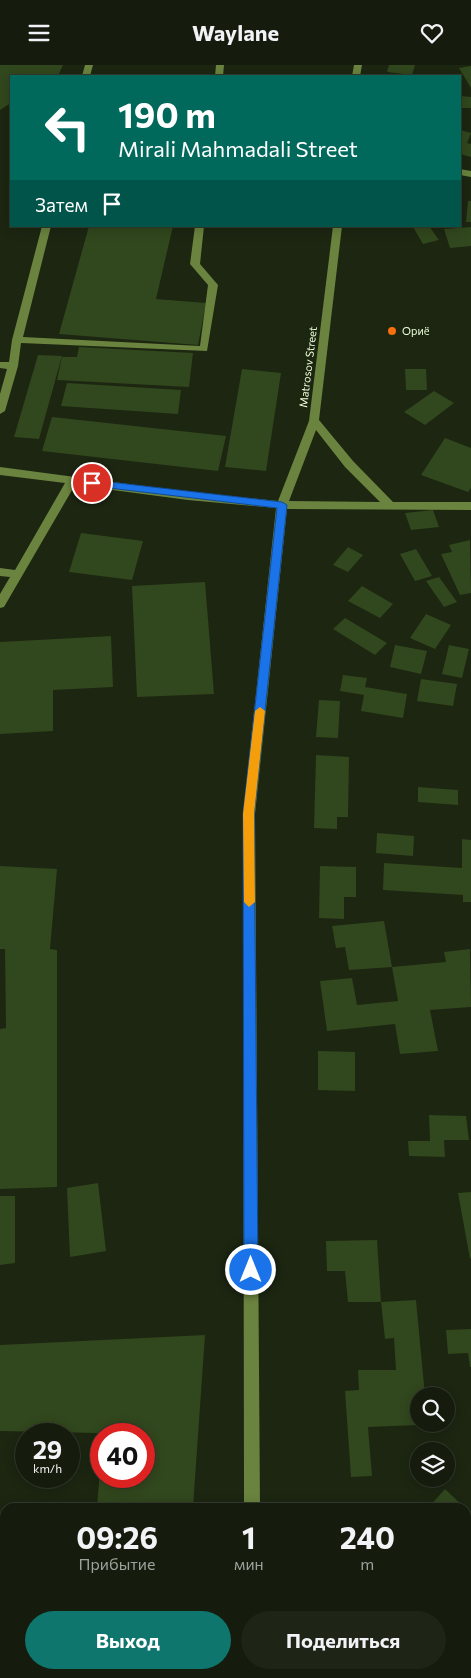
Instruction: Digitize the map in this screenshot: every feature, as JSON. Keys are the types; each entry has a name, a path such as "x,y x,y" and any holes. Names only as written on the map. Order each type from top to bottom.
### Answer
{"street":[{"path":"0,411 13,366 17,340 47,227"},
{"path":"17,340 204,349 213,285 195,264 200,227"},
{"name":"Matrosov Street","path":"252,1503 249,814 282,505 314,421 338,227"},
{"path":"0,365 13,366"},
{"path":"314,421 349,464 390,507"},
{"path":"0,471 282,505 390,507 471,505"},
{"path":"0,604 72,481"},
{"path":"0,572 18,574"}],"building":[{"path":"0,65 63,65 58,75 10,75 10,104 0,110"},
{"path":"389,65 415,65 412,75 387,72"},
{"path":"471,66 471,88 459,68"},
{"path":"461,96 471,97 471,108 462,108"},
{"path":"461,130 471,133 467,143 471,144 471,157 461,154"},
{"path":"468,201 471,201 471,222 466,222"},
{"path":"89,227 173,227 156,299 206,303 198,345 59,334"},
{"path":"413,227 430,227 439,240 423,244"},
{"path":"471,227 471,246 450,248 444,229"},
{"path":"79,347 193,353 189,387 57,380 62,357 77,357"},
{"path":"38,355 62,356 39,439 14,437"},
{"path":"242,369 281,373 266,471 225,467"},
{"path":"405,369 426,369 427,390 406,390"},
{"path":"67,383 181,390 178,414 61,406"},
{"path":"434,391 454,403 425,425 404,412"},
{"path":"52,417 226,436 218,471 42,451"},
{"path":"445,438 471,448 471,488 468,492 421,475"},
{"path":"433,510 439,527 411,530 405,513"},
{"path":"81,533 143,541 132,580 69,572"},
{"path":"470,540 471,593 460,595 441,554 452,552 449,545"},
{"path":"348,547 363,555 348,572 333,565"},
{"path":"416,549 432,576 415,581 400,554"},
{"path":"439,577 457,602 444,607 426,581"},
{"path":"205,582 214,694 137,697 132,586"},
{"path":"362,586 393,604 380,618 348,601"},
{"path":"426,614 451,625 435,649 410,638"},
{"path":"345,618 387,643 375,655 333,629"},
{"path":"111,636 113,687 53,690 53,731 0,734 0,642"},
{"path":"395,645 427,651 421,674 390,667"},
{"path":"449,645 469,649 462,678 442,674"},
{"path":"343,675 367,678 365,687 407,694 403,718 361,711 364,695 340,691"},
{"path":"421,679 457,684 453,706 417,701"},
{"path":"319,700 340,701 338,738 316,737"},
{"path":"316,755 349,757 348,817 337,817 337,829 314,828"},
{"path":"418,787 458,790 458,805 418,802"},
{"path":"377,833 414,836 413,856 376,853"},
{"path":"462,839 471,840 471,902 463,902 463,895 383,890 384,863 462,868"},
{"path":"0,866 57,869 50,949 57,950 57,1187 0,1189 0,1029 6,1028 5,949 0,949"},
{"path":"320,866 356,867 356,897 344,897 344,919 319,918"},
{"path":"384,921 392,967 349,970 345,947 336,948 332,926"},
{"path":"470,949 471,1007 430,1010 438,1051 400,1054 395,1024 327,1031 320,981 352,978 357,1005 398,1001 392,967 446,962 444,952"},
{"path":"318,1051 355,1052 355,1091 318,1090"},
{"path":"429,1115 466,1116 469,1140 444,1140 445,1157 409,1156 408,1141 430,1141"},
{"path":"98,1183 106,1251 70,1257 67,1188"},
{"path":"471,1192 471,1258 470,1259 458,1193"},
{"path":"0,1196 15,1196 15,1263 0,1265"},
{"path":"377,1240 381,1302 348,1302 345,1271 327,1271 326,1241"},
{"path":"416,1300 424,1387 410,1387 410,1425 368,1427 372,1476 351,1477 345,1391 359,1390 358,1370 396,1370 394,1338 385,1339 381,1302"},
{"path":"471,1329 470,1367 468,1353 448,1354 446,1330"},
{"path":"205,1335 193,1503 97,1503 99,1488 155,1488 155,1423 90,1423 90,1433 80,1433 80,1423 15,1423 15,1431 0,1431 0,1345"},
{"path":"445,1489 460,1503 433,1503"}],"slow traffic":[{"path":"249,902 249,814 260,711"}],"place":[{"name":"Ориё","path":"392,331"}],"route":[{"path":"92,483 188,496 282,505 249,814 251,1270"}]}
